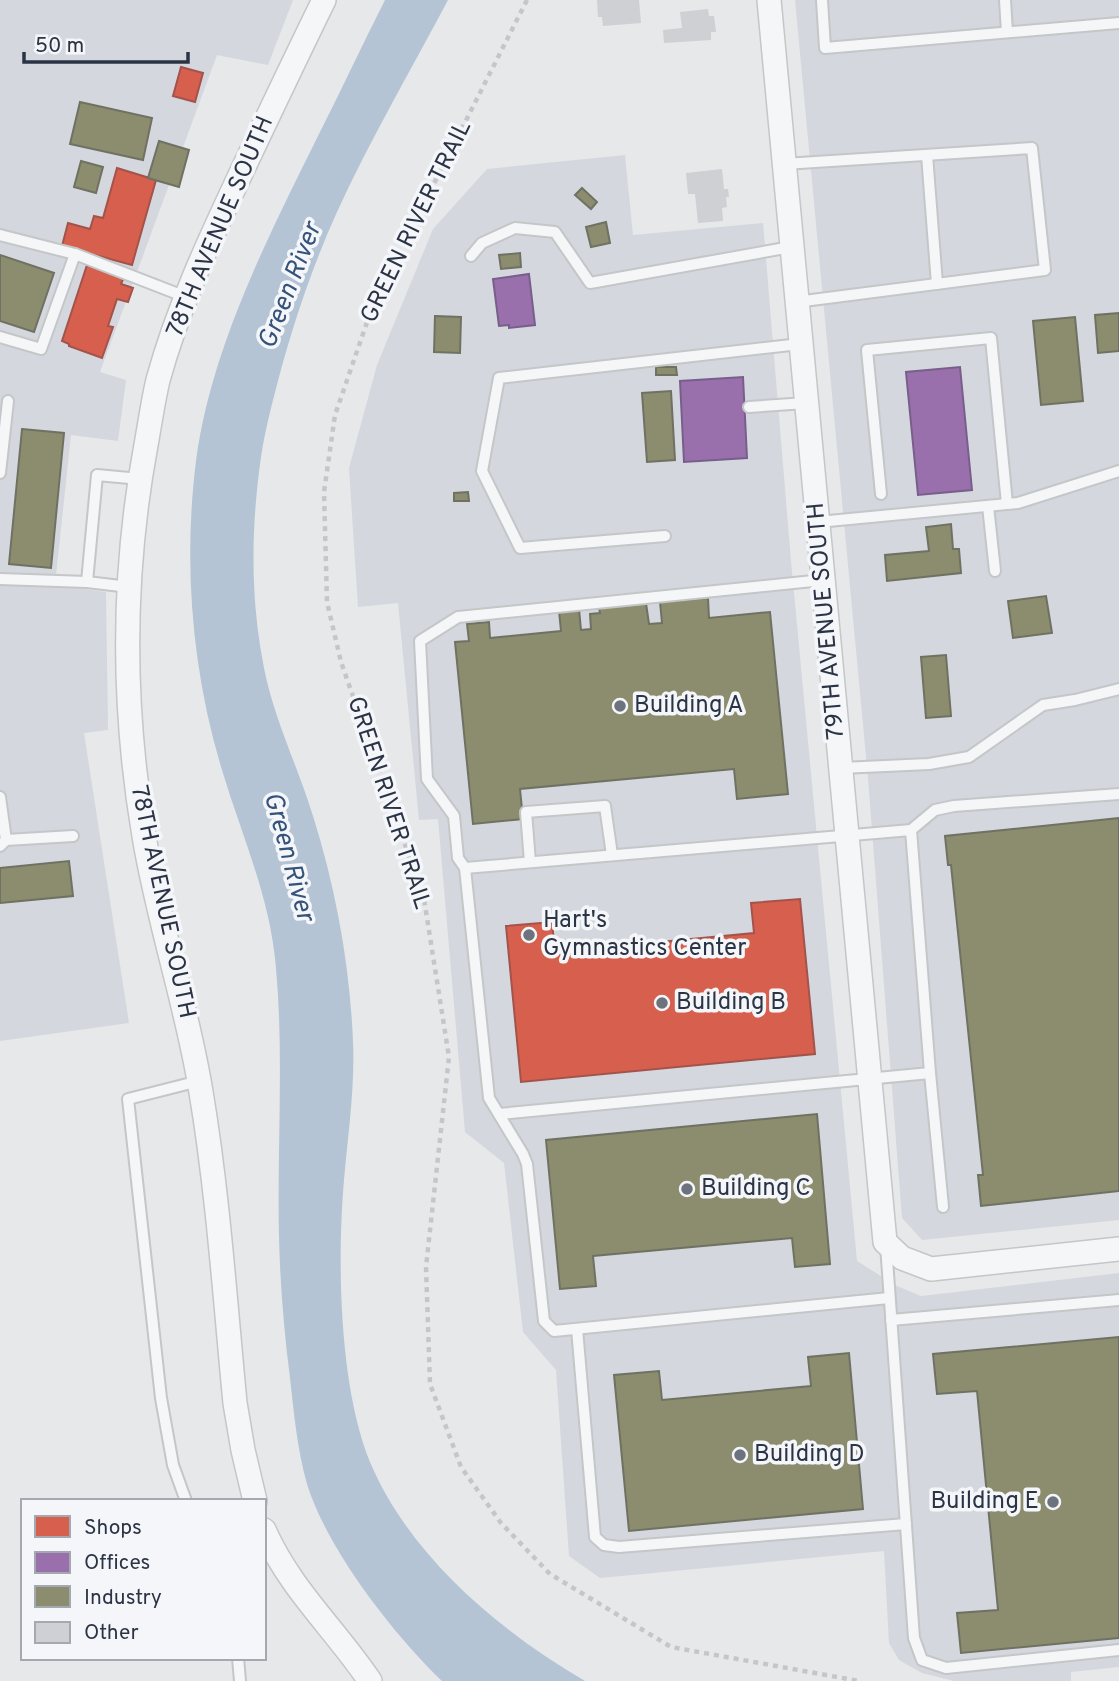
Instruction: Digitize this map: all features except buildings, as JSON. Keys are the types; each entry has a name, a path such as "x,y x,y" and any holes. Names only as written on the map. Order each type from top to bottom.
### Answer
{"street":[{"name":"78TH AVENUE SOUTH","path":"255,1499 235,1403 213,1187 199,1081 142,825 128,683 129,587 140,479 158,383 186,297 216,225 324,0"},
{"name":"79TH AVENUE SOUTH","path":"769,0 885,1242"},
{"path":"885,1242 902,1258 931,1269 1119,1249"},
{"path":"266,1534 279,1562 306,1600 349,1650 370,1681"}],"lane":[{"path":"822,0 825,48 1119,23"},
{"path":"1005,0 1007,32"},
{"path":"784,164 1032,148 1045,270 796,302"},
{"path":"927,155 937,284"},
{"path":"471,256 482,243 515,228 555,232 590,283 791,247"},
{"path":"0,235 75,254 186,297"},
{"path":"0,337 41,349 75,254"},
{"path":"881,494 867,350 991,338 1007,504"},
{"path":"665,536 520,548 482,471 499,378 800,344"},
{"path":"0,473 8,401"},
{"path":"749,407 806,403"},
{"path":"818,522 1018,503 1119,471"},
{"path":"87,582 97,475 140,479"},
{"path":"988,506 995,571"},
{"path":"0,579 87,582 129,587"},
{"path":"823,579 458,617 420,641 427,779 454,816 458,858 465,868 489,1098 527,1164 544,1321 554,1331 889,1298"},
{"path":"841,768 929,764 969,757 1043,705 1119,689"},
{"path":"465,868 911,831 935,810 954,806 1119,794"},
{"path":"0,797 3,843 73,836"},
{"path":"530,862 526,812 605,806 612,855"},
{"path":"911,831 943,1208"},
{"path":"499,1114 930,1073"},
{"path":"185,1499 173,1465 161,1398 128,1099 199,1081"},
{"path":"885,1242 914,1638 922,1660 946,1668 1119,1650"},
{"path":"891,1320 1119,1300"},
{"path":"577,1329 595,1537 604,1545 619,1547 906,1524"},
{"path":"238,1660 240,1681"}],"path":[{"name":"GREEN RIVER TRAIL","path":"527,0 374,302 335,415 324,492 327,602 341,662 424,899 449,1057 426,1267 430,1384 461,1467 501,1523 550,1574 671,1647 859,1681"}],"shaded area":[{"path":"0,0 293,0 268,65 217,55 100,372 126,380 118,441 71,435 55,585 106,592 108,730 84,733 129,1023 0,1041"},
{"path":"795,0 1119,0 1119,1220 922,1240 902,1218 868,778"},
{"path":"625,155 633,235 763,223 791,561 857,1261 897,1286 921,1296 1119,1273 1119,1667 1071,1672 1071,1681 954,1681 922,1673 899,1660 889,1643 884,1551 600,1578 569,1556 556,1370 523,1332 504,1163 465,1132 438,819 419,820 398,603 358,607 349,468 377,365 433,229 487,169"}],"water":[{"name":"Green River","path":"385,0 448,0 337,212 291,335 267,427 258,483 253,562 259,642 268,687 313,816 329,871 349,985 353,1077 342,1212 341,1285 346,1361 360,1431 370,1462 387,1496 432,1559 489,1614 521,1639 585,1681 442,1681 403,1640 346,1563 330,1536 307,1484 298,1444 283,1307 279,1236 280,1035 273,942 262,891 212,733 197,656 191,578 192,500 203,419 214,377 261,253"}],"place":[{"name":"Building A","path":"620,706"},
{"name":"Hart's Gymnastics Center","path":"529,935"},
{"name":"Building B","path":"662,1003"},
{"name":"Building C","path":"687,1189"},
{"name":"Building D","path":"740,1455"},
{"name":"Building E","path":"1053,1502"}]}
